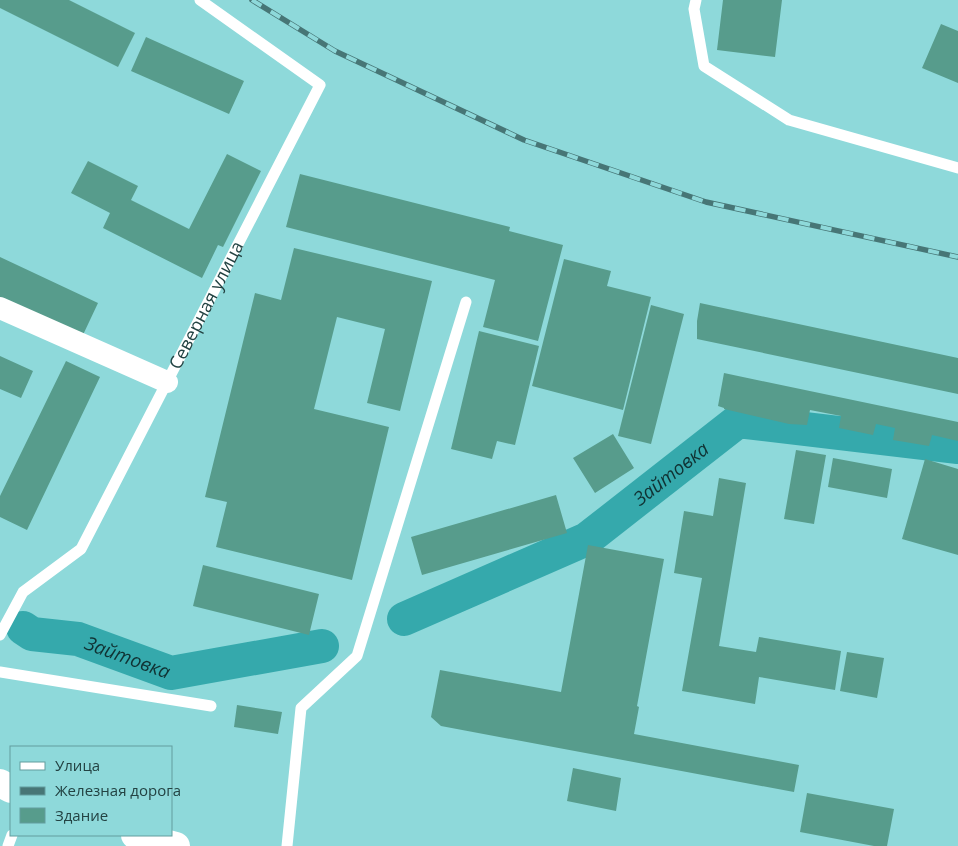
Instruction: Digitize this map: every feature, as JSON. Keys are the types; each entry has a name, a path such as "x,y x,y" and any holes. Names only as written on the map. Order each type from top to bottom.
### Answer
{"main road":[{"path":"139,836 176,846"}],"street":[{"path":"0,308 167,382"}],"lane":[{"name":"Северная улица","path":"0,635 23,592 81,549 320,85 200,0"},
{"path":"696,0 694,9 704,66 789,120 958,168"},
{"path":"287,846 301,708 356,656 466,302"},
{"path":"0,672 211,706"}],"building":[{"path":"0,0 69,0 135,33 118,67 0,8"},
{"path":"723,0 782,0 775,57 717,50"},
{"path":"941,24 958,31 958,83 922,68"},
{"path":"146,37 244,81 229,114 131,71"},
{"path":"227,154 261,171 223,247 218,245 202,278 103,228 110,213 71,193 88,161 138,186 131,200 189,229"},
{"path":"300,174 510,227 509,231 563,245 538,341 483,327 495,280 286,227"},
{"path":"294,248 432,281 400,411 367,403 385,329 337,317 314,409 389,427 352,580 216,547 227,502 205,497 255,293 281,300"},
{"path":"0,257 98,303 82,337 0,299"},
{"path":"564,259 611,271 607,286 651,297 623,410 532,386"},
{"path":"700,303 958,358 958,394 697,339"},
{"path":"651,305 684,314 651,444 618,436"},
{"path":"479,331 539,346 515,445 497,441 492,459 451,449"},
{"path":"0,356 33,371 21,398 0,389"},
{"path":"66,361 100,377 27,530 0,517 0,496"},
{"path":"724,373 958,422 958,441 932,435 929,446 893,440 895,428 876,424 873,435 839,428 841,416 810,410 807,425 789,424 724,409 718,406"},
{"path":"613,434 634,468 595,493 573,458"},
{"path":"796,450 826,455 814,524 784,519"},
{"path":"833,458 892,469 887,498 828,487"},
{"path":"925,459 958,469 958,555 902,539"},
{"path":"719,478 746,483 719,646 756,652 759,637 841,651 835,690 759,677 755,704 682,691 702,578 674,573 684,511 713,516"},
{"path":"556,495 567,533 422,575 411,537"},
{"path":"588,545 664,559 637,706 639,707 634,734 799,765 794,792 441,726 431,717 440,670 561,692"},
{"path":"203,565 319,594 309,635 193,606"},
{"path":"847,652 884,658 877,698 840,691"},
{"path":"237,705 282,712 278,734 234,727"},
{"path":"573,768 621,778 616,811 567,801"},
{"path":"807,793 894,809 887,846 874,846 800,832"}],"waterway":[{"name":"Зайтовка","path":"404,619 587,539 738,421 958,447"},
{"name":"Зайтовка","path":"23,628 32,634 78,639 171,673 322,646"}],"railway":[{"path":"252,0 335,51 524,140 706,202 958,257"}]}
